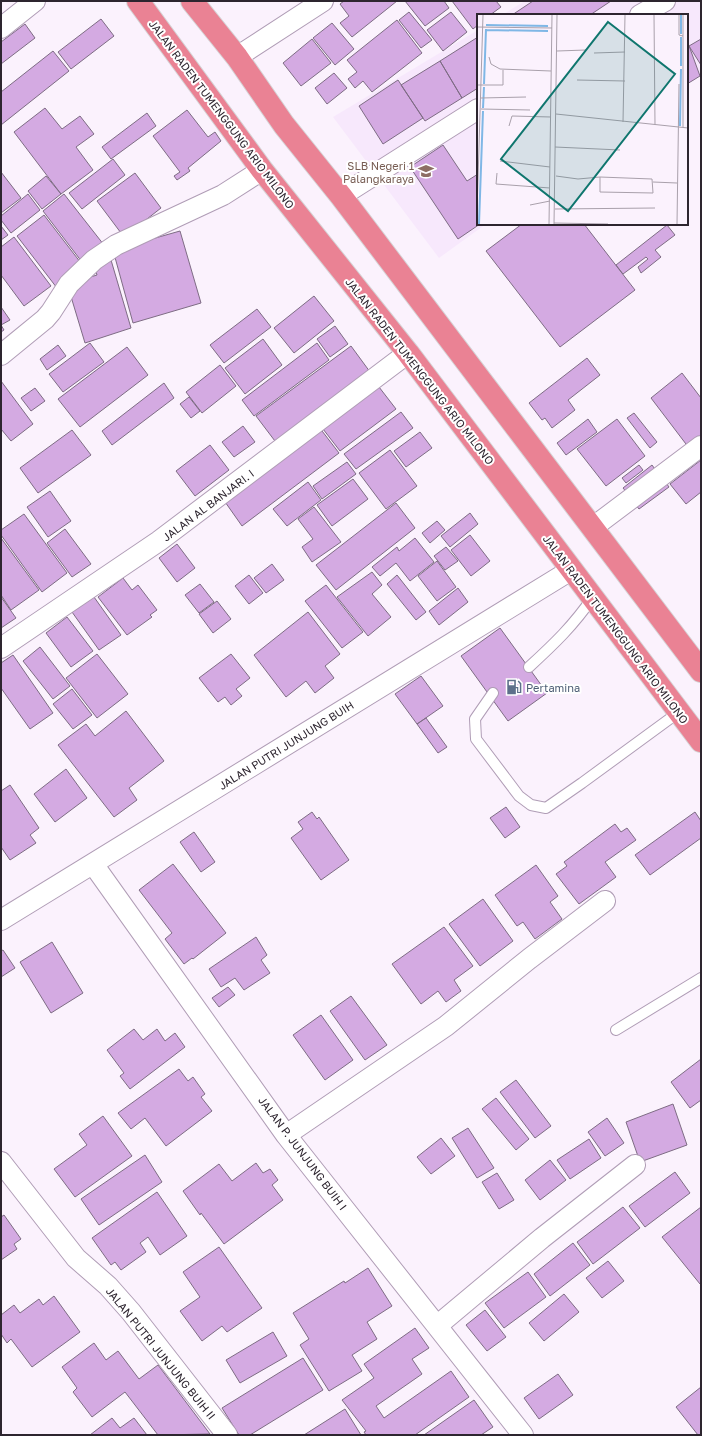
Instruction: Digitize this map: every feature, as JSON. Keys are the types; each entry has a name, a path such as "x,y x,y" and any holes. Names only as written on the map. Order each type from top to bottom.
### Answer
{"highway":[{"name":"JALAN RADEN TUMENGGUNG ARIO MILONO","path":"138,1 262,170 408,353 701,741"},
{"path":"192,1 236,57 284,125 341,196 701,671"}],"street":[{"path":"1,28 35,1"},
{"path":"236,57 323,1"},
{"path":"642,14 665,1"},
{"path":"341,196 477,110"},
{"path":"1,355 45,319 54,308 68,284 94,260 116,245 223,195 262,170"},
{"name":"JALAN AL BANJARI. I","path":"1,648 159,541 408,353"},
{"path":"592,528 701,446"},
{"name":"JALAN PUTRI JUNJUNG BUIH","path":"1,920 571,570"},
{"name":"JALAN P. JUNJUNG BUIH I","path":"93,864 286,1135 438,1325 523,1435"},
{"path":"286,1135 446,1026 529,959 605,901"},
{"name":"JALAN PUTRI JUNJUNG BUIH II","path":"1,1162 76,1258 108,1286 131,1312 227,1435"},
{"path":"438,1325 542,1238 635,1165"}],"lane":[{"path":"529,667 561,638 579,617 593,597"},
{"path":"493,693 475,719 476,738 519,796 531,805 546,808 679,712"},
{"path":"616,1030 701,978"}],"shaded area":[{"path":"525,1 701,1 701,75 688,82 688,14 504,14"},
{"name":"SLB Negeri 1 Palangkaraya","path":"477,31 477,225 485,225 439,258 333,117"}],"building":[{"path":"344,1 397,1 352,37 340,23 349,16 340,4"},
{"path":"405,1 444,1 449,8 425,26"},
{"path":"452,1 496,1 501,7 491,14 477,14 477,26 473,29"},
{"path":"533,1 611,1 592,14 514,14"},
{"path":"409,12 432,40 421,48 399,20"},
{"path":"451,12 467,32 443,51 427,30"},
{"path":"101,19 114,36 71,69 58,52"},
{"path":"397,20 422,53 372,92 363,81 355,88 348,79 357,72 347,60"},
{"path":"332,23 354,49 335,65 313,38"},
{"path":"25,24 35,38 1,64 1,42"},
{"path":"477,38 477,89 462,98 440,61"},
{"path":"312,39 331,63 301,86 283,63"},
{"path":"701,39 701,65 689,46"},
{"path":"688,43 700,76 688,83"},
{"path":"53,51 69,71 1,125 1,92"},
{"path":"440,61 462,98 425,121 401,85"},
{"path":"334,73 347,88 327,104 315,88"},
{"path":"398,80 423,118 383,144 359,106"},
{"path":"45,108 62,129 80,116 94,134 76,147 93,170 61,194 14,132"},
{"path":"187,110 208,137 215,132 221,141 188,168 190,171 177,180 174,176 180,172 153,136"},
{"path":"147,113 156,126 111,159 102,147"},
{"path":"443,145 467,181 477,175 477,225 479,225 458,239 410,167"},
{"path":"113,159 125,175 82,209 69,193"},
{"path":"1,172 21,198 1,213"},
{"path":"135,173 161,208 124,237 97,201"},
{"path":"46,176 61,194 42,209 28,191"},
{"path":"28,194 40,210 11,233 1,220 1,216"},
{"path":"64,194 104,245 82,262 43,211"},
{"path":"44,215 84,267 57,288 17,236"},
{"path":"521,225 585,225 635,290 560,347 486,251"},
{"path":"667,225 675,235 655,250 661,257 641,273 638,267 648,259 646,257 623,274 616,265"},
{"path":"1,226 8,235 1,240"},
{"path":"180,231 201,303 133,323 113,250"},
{"path":"14,237 51,286 24,306 1,275 1,247"},
{"path":"111,260 131,328 85,343 69,290 77,281 97,275 94,265"},
{"path":"314,296 334,321 294,353 274,328"},
{"path":"1,307 10,320 1,325"},
{"path":"257,309 271,327 224,363 210,345"},
{"path":"1,325 4,330 1,332"},
{"path":"335,326 348,344 330,357 317,339"},
{"path":"263,339 282,365 245,394 225,368"},
{"path":"90,343 104,362 63,392 49,374"},
{"path":"317,343 329,360 254,416 242,400"},
{"path":"58,345 66,356 47,370 40,359"},
{"path":"351,346 373,376 278,445 256,416"},
{"path":"127,347 148,375 80,427 58,399"},
{"path":"587,358 600,375 568,400 575,410 552,428 545,418 542,420 529,403"},
{"path":"220,365 236,386 202,413 186,392"},
{"path":"682,373 701,398 701,439 689,448 651,398"},
{"path":"1,381 33,424 11,441 1,429"},
{"path":"164,383 174,398 112,445 102,431"},
{"path":"379,387 396,409 340,451 323,429 331,424 327,419 366,390 370,394"},
{"path":"35,388 45,401 31,411 21,398"},
{"path":"189,397 200,411 191,418 180,404"},
{"path":"401,412 413,428 356,469 344,454"},
{"path":"634,413 657,442 650,448 627,418"},
{"path":"588,419 597,432 566,455 557,443"},
{"path":"617,419 645,456 606,486 577,449"},
{"path":"243,426 255,442 234,457 222,442"},
{"path":"319,427 339,453 242,526 223,499"},
{"path":"72,430 91,455 38,493 20,468"},
{"path":"420,432 432,448 406,467 394,451"},
{"path":"210,445 229,470 195,496 176,471"},
{"path":"390,450 417,486 386,509 359,473"},
{"path":"701,460 701,492 686,504 670,484"},
{"path":"347,462 356,474 322,499 313,486"},
{"path":"639,465 643,470 626,483 622,478"},
{"path":"652,465 657,472 628,494 623,488"},
{"path":"353,479 368,499 332,526 317,505"},
{"path":"664,480 669,487 639,509 634,503"},
{"path":"308,482 321,500 287,526 273,509"},
{"path":"50,491 71,521 48,537 27,507"},
{"path":"396,503 415,528 336,590 316,565"},
{"path":"314,507 341,542 312,562 302,547 313,539 298,519"},
{"path":"470,513 478,524 450,547 441,536"},
{"path":"24,514 67,573 42,592 1,535 1,530"},
{"path":"437,521 445,530 430,543 422,533"},
{"path":"65,529 91,564 72,577 47,543"},
{"path":"470,535 490,561 471,576 451,550"},
{"path":"1,538 39,590 11,610 1,595"},
{"path":"415,538 434,562 410,581 396,563 380,576 372,567 397,547 399,551"},
{"path":"177,544 195,568 177,582 159,558"},
{"path":"446,547 458,561 445,570 434,556"},
{"path":"437,561 456,587 437,601 418,576"},
{"path":"272,564 284,580 266,593 254,578"},
{"path":"372,572 382,585 372,594 391,617 368,636 337,597"},
{"path":"249,575 263,593 249,604 235,586"},
{"path":"397,575 426,612 416,620 387,584"},
{"path":"123,578 132,590 138,585 157,610 150,615 152,617 127,635 98,597"},
{"path":"200,584 214,602 199,613 185,595"},
{"path":"326,585 363,632 342,648 305,601"},
{"path":"458,588 468,602 439,625 429,611"},
{"path":"1,597 16,618 1,628"},
{"path":"94,597 121,635 99,650 72,612"},
{"path":"217,601 231,619 213,633 199,614"},
{"path":"308,612 340,654 325,666 334,678 315,693 306,681 286,697 254,655"},
{"path":"67,617 93,651 71,667 46,633"},
{"path":"500,628 547,693 508,721 461,656"},
{"path":"40,647 70,686 53,699 23,661"},
{"path":"97,654 128,694 97,718 66,678"},
{"path":"231,654 250,678 236,689 242,696 231,705 225,697 218,702 199,678"},
{"path":"13,655 53,713 30,729 1,688 1,663"},
{"path":"421,676 443,706 417,724 395,694"},
{"path":"72,689 92,715 73,729 53,704"},
{"path":"126,711 164,761 129,788 137,800 114,817 58,745 86,724 95,736"},
{"path":"426,718 447,747 438,753 417,724"},
{"path":"66,769 87,798 55,822 34,794"},
{"path":"10,785 39,828 30,835 36,843 10,860 1,847 1,791"},
{"path":"506,807 520,827 505,838 490,818"},
{"path":"312,812 317,819 319,817 349,860 321,880 291,838 303,829 298,822"},
{"path":"695,812 701,821 701,838 650,875 635,855"},
{"path":"615,824 621,832 627,828 636,840 605,862 616,877 579,904 556,874 567,866 564,862"},
{"path":"194,832 215,862 201,872 180,842"},
{"path":"173,864 226,933 193,959 192,958 184,964 165,939 172,933 139,890"},
{"path":"536,865 558,896 550,902 562,919 535,939 523,922 517,926 495,895"},
{"path":"483,899 513,941 480,966 449,924"},
{"path":"444,927 473,966 454,980 461,991 446,1002 438,991 421,1004 392,964"},
{"path":"256,937 267,955 261,960 270,973 244,990 235,978 221,987 209,969"},
{"path":"52,942 83,993 51,1013 20,962"},
{"path":"3,950 15,968 1,977 1,951"},
{"path":"228,987 235,995 219,1007 212,998"},
{"path":"351,996 387,1045 365,1060 330,1011"},
{"path":"321,1015 353,1060 325,1080 293,1035"},
{"path":"134,1029 143,1040 157,1029 165,1041 175,1033 185,1047 130,1089 120,1076 124,1073 107,1050"},
{"path":"701,1059 701,1100 690,1108 671,1082"},
{"path":"179,1069 188,1081 193,1077 205,1094 201,1097 212,1111 166,1146 145,1118 131,1129 118,1113"},
{"path":"516,1080 551,1126 535,1138 500,1092"},
{"path":"496,1098 529,1139 516,1150 482,1109"},
{"path":"673,1104 687,1145 640,1162 626,1122"},
{"path":"103,1116 132,1156 75,1197 54,1169 87,1145 79,1134"},
{"path":"607,1118 624,1143 605,1156 588,1132"},
{"path":"468,1128 494,1168 477,1178 452,1138"},
{"path":"441,1138 455,1156 431,1174 417,1157"},
{"path":"589,1139 601,1158 570,1179 557,1160"},
{"path":"145,1155 162,1182 99,1225 81,1199"},
{"path":"550,1160 566,1180 540,1200 525,1180"},
{"path":"256,1163 263,1173 270,1169 278,1180 272,1185 283,1200 224,1244 201,1213 200,1215 183,1191 219,1164 232,1181"},
{"path":"675,1172 690,1193 645,1227 629,1206"},
{"path":"497,1173 514,1200 499,1209 482,1182"},
{"path":"157,1192 187,1236 160,1255 148,1237 140,1243 146,1252 121,1270 115,1262 111,1265 92,1238"},
{"path":"623,1207 640,1228 593,1264 577,1242"},
{"path":"701,1207 701,1283 700,1284 662,1237"},
{"path":"4,1215 21,1239 14,1244 17,1249 1,1260 1,1217"},
{"path":"573,1243 590,1265 550,1296 534,1274"},
{"path":"219,1247 262,1308 227,1332 222,1326 202,1341 180,1311 200,1297 183,1272"},
{"path":"608,1261 624,1281 602,1298 586,1278"},
{"path":"368,1268 392,1306 367,1322 377,1339 352,1355 362,1371 329,1391 300,1345 309,1339 293,1313 344,1281 345,1283"},
{"path":"528,1272 546,1297 504,1328 485,1303"},
{"path":"564,1294 579,1312 544,1341 529,1323"},
{"path":"54,1296 80,1332 32,1367 11,1339 7,1343 1,1334 1,1315 14,1305 20,1313 39,1299 43,1305"},
{"path":"485,1310 506,1337 487,1351 466,1325"},
{"path":"415,1328 429,1348 412,1359 422,1374 376,1406 384,1418 451,1371 469,1397 415,1435 366,1435 364,1432 366,1431 342,1400 374,1378 364,1364"},
{"path":"273,1332 287,1356 240,1383 226,1360"},
{"path":"94,1343 106,1360 118,1351 139,1379 158,1365 210,1434 158,1435 125,1392 92,1417 73,1392 77,1388 62,1367"},
{"path":"303,1358 323,1390 250,1435 239,1435 222,1408"},
{"path":"558,1374 573,1395 539,1419 524,1398"},
{"path":"701,1387 701,1435 698,1435 676,1407"},
{"path":"474,1400 493,1427 481,1435 424,1435"},
{"path":"345,1409 361,1435 304,1435"},
{"path":"112,1418 120,1428 134,1418 147,1435 90,1435"}],"place":[{"name":"SLB Negeri 1 Palangkaraya","path":"426,171"},
{"name":"Pertamina","path":"514,687"}]}
